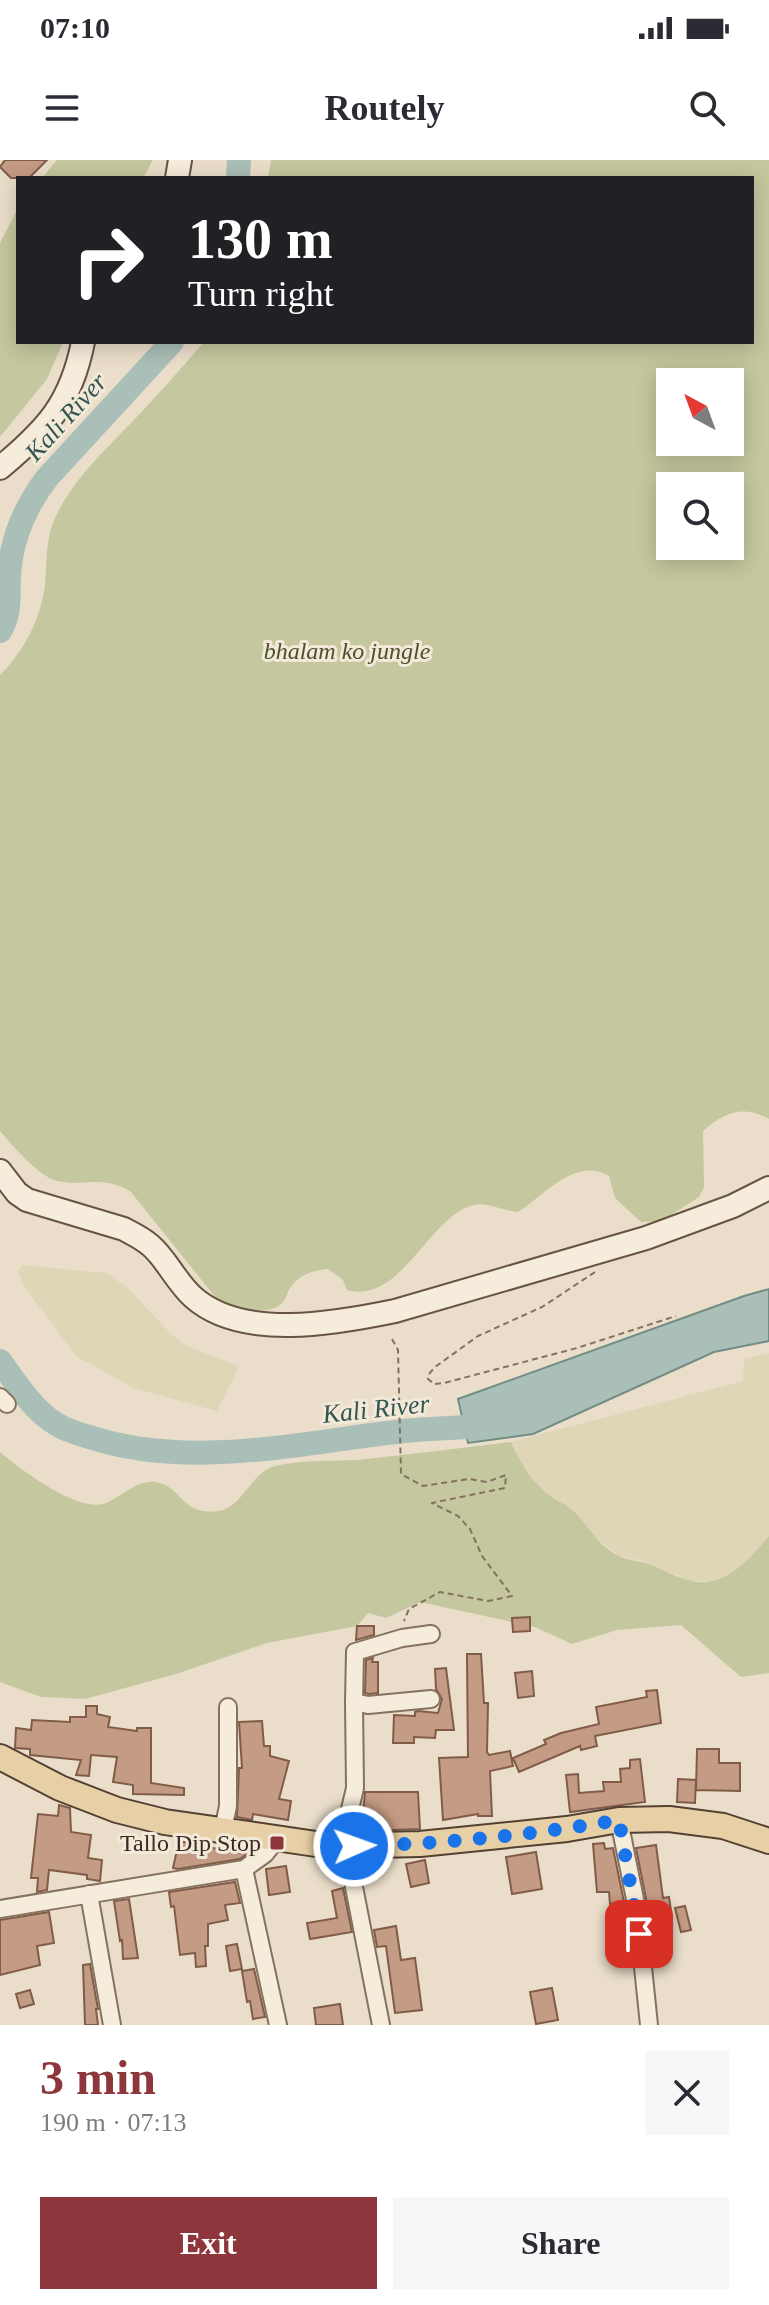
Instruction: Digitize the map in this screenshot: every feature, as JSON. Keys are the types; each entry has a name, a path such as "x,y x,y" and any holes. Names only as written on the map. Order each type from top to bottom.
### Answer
{"main road":[{"path":"0,468 39,434 59,409 74,380 83,344"},
{"path":"0,1171 17,1193 27,1200 124,1229 139,1237 152,1246 194,1298 213,1310 259,1322 297,1325 395,1311 646,1238 733,1206 769,1188"},
{"path":"0,1757 60,1788 117,1810 165,1822 276,1840 342,1846 420,1844 567,1829 619,1820 669,1819 723,1826 769,1841"}],"street":[{"path":"381,2025 354,1887 342,1846 355,1788 355,1652 402,1638 431,1634"},
{"path":"354,1702 368,1705 431,1699"},
{"path":"223,1830 228,1806 228,1707"},
{"path":"619,1820 637,1909 649,2025"},
{"path":"0,1909 244,1869 265,1854 276,1840"},
{"path":"244,1869 278,2025"},
{"path":"89,1894 112,2025"}],"path":[{"path":"593,1273 542,1307 478,1336 435,1367 429,1374 430,1382 444,1383 577,1348 676,1316"},
{"path":"392,1339 398,1350 401,1474 423,1486 469,1479 487,1482 506,1475 505,1488 432,1503 458,1516 470,1529 482,1556 512,1596 488,1601 440,1592 409,1609 402,1638"}],"shaded area":[{"path":"22,1265 106,1273 127,1287 185,1345 236,1365 238,1369 217,1411 133,1388 76,1356 24,1286 18,1272"},
{"path":"769,1289 769,1341 714,1352 533,1434 468,1443 458,1399"},
{"path":"769,1353 769,1536 742,1566 712,1581 690,1581 643,1561 619,1556 588,1531 572,1510 537,1484 520,1462 511,1442 743,1381 744,1359"}],"green space":[{"path":"57,160 153,160 144,176 44,176"},
{"name":"bhalam ko jungle","path":"271,160 769,160 769,1119 742,1111 718,1119 703,1131 704,1187 699,1197 662,1221 641,1222 615,1198 609,1176 596,1171 572,1174 518,1212 476,1204 455,1214 398,1274 382,1285 365,1291 347,1290 343,1280 328,1269 317,1271 298,1279 281,1304 258,1311 239,1308 216,1298 131,1192 102,1182 67,1182 50,1178 26,1160 0,1131 0,675 24,645 40,610 48,542 55,518 89,468 202,344 754,344 754,176 268,176"},
{"path":"16,212 16,344 62,344 47,379 0,437 0,243"},
{"path":"511,1442 538,1485 577,1514 604,1546 623,1558 650,1564 697,1582 712,1581 737,1569 769,1536 769,1673 741,1677 681,1625 617,1630 572,1644 535,1627 420,1602 386,1618 368,1613 357,1626 267,1643 176,1674 85,1699 41,1697 0,1682 0,1452 50,1488 81,1502 95,1505 106,1503 136,1486 155,1482 171,1489 196,1509 219,1511 234,1503 259,1475 275,1466"}],"building":[{"path":"5,160 47,160 31,176 11,178 0,167"},
{"path":"530,1617 530,1631 513,1632 512,1618"},
{"path":"357,1626 374,1626 374,1635 356,1640"},
{"path":"467,1654 481,1654 484,1703 488,1703 487,1752 489,1755 510,1751 513,1766 490,1771 492,1816 478,1814 443,1820 439,1758 468,1757"},
{"path":"373,1658 372,1662 378,1662 378,1693 369,1694 365,1693 366,1660"},
{"path":"446,1668 454,1730 436,1730 435,1738 414,1737 414,1743 393,1743 394,1715 415,1716 418,1711 438,1713 442,1699 436,1689 435,1669"},
{"path":"532,1671 534,1696 518,1698 515,1673"},
{"path":"657,1690 661,1723 595,1736 597,1746 581,1750 580,1746 519,1772 513,1758 546,1744 544,1740 561,1733 599,1724 596,1707 647,1697 646,1691"},
{"path":"86,1706 97,1706 97,1714 110,1717 108,1727 137,1731 137,1728 151,1728 151,1783 184,1788 184,1795 133,1794 133,1785 113,1782 117,1757 91,1755 89,1776 76,1775 81,1760 30,1755 30,1749 15,1748 16,1728 31,1730 32,1720 70,1722 70,1717 86,1717"},
{"path":"262,1721 264,1746 270,1746 270,1756 289,1761 279,1799 291,1801 288,1820 253,1814 252,1820 237,1817 239,1768 242,1768 239,1722"},
{"path":"697,1749 719,1749 719,1763 740,1763 740,1791 696,1790"},
{"path":"640,1759 645,1802 570,1812 566,1775 578,1774 579,1793 604,1791 603,1782 621,1782 620,1769 630,1768 630,1760"},
{"path":"678,1779 696,1780 695,1803 677,1802"},
{"path":"365,1792 418,1792 420,1829 392,1830 362,1826"},
{"path":"59,1805 70,1808 71,1832 91,1835 88,1858 102,1860 100,1881 87,1879 87,1875 49,1870 47,1890 37,1892 38,1878 31,1878 38,1814 58,1816"},
{"path":"179,1841 247,1854 240,1859 178,1869 173,1868"},
{"path":"604,1843 605,1849 613,1848 624,1902 610,1904 609,1892 597,1892 593,1844"},
{"path":"656,1845 663,1898 669,1897 671,1911 649,1914 636,1848"},
{"path":"536,1852 542,1889 512,1894 506,1857"},
{"path":"425,1860 429,1883 411,1887 406,1864"},
{"path":"286,1866 290,1892 269,1895 266,1869"},
{"path":"235,1882 240,1903 225,1905 228,1920 208,1924 206,1966 196,1967 195,1953 180,1955 174,1906 171,1907 169,1892"},
{"path":"343,1888 352,1932 310,1939 307,1923 337,1918 332,1891"},
{"path":"129,1899 138,1958 123,1959 114,1901"},
{"path":"685,1906 691,1930 681,1932 675,1908"},
{"path":"49,1912 54,1943 37,1946 40,1965 0,1975 0,1920"},
{"path":"396,1926 401,1960 415,1958 422,2010 395,2013 386,1946 377,1947 374,1930"},
{"path":"237,1944 242,1969 230,1971 226,1946"},
{"path":"90,1964 98,2025 85,2025 83,1965"},
{"path":"254,1969 265,2017 253,2019 242,1971"},
{"path":"552,1988 558,2020 536,2024 530,1992"},
{"path":"30,1990 34,2004 20,2008 16,1994"},
{"path":"340,2004 343,2025 316,2025 314,2008"}],"waterway":[{"name":"Kali River","path":"238,176 239,160"},
{"name":"Kali River","path":"0,631 7,611 13,549 20,524 32,500 47,478 170,344"},
{"name":"Kali River","path":"0,1361 33,1404 56,1424 81,1435 134,1448 211,1453 404,1431 495,1425"}],"place":[{"name":"Tallo Dip Stop","path":"277,1843"}],"route":[{"path":"354,1846 420,1844 567,1829 619,1820 639,1934"}]}
